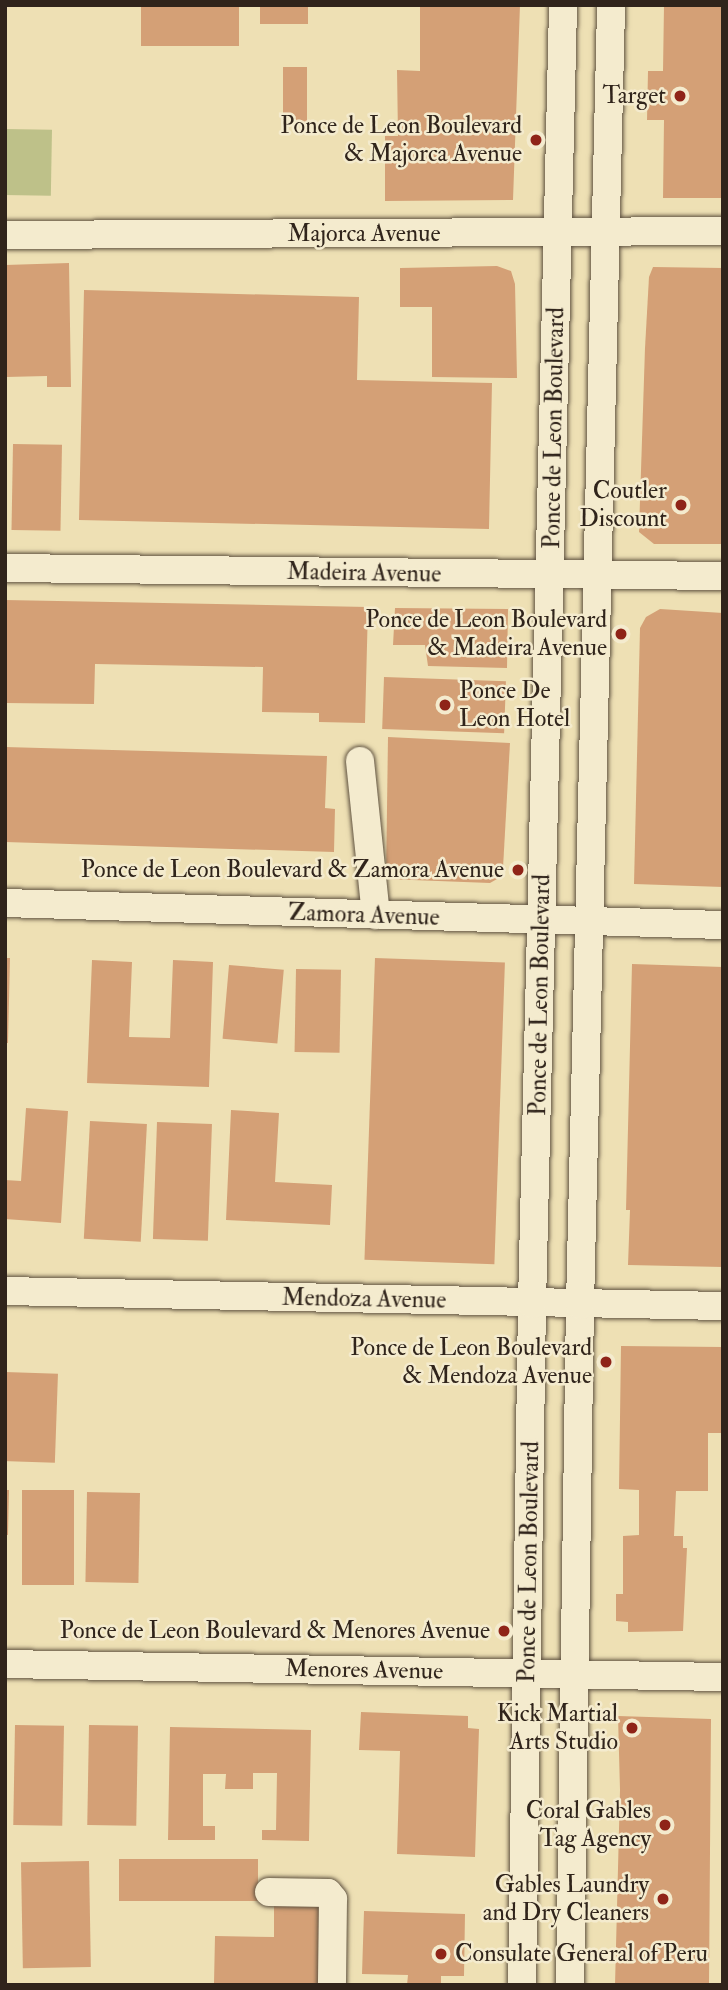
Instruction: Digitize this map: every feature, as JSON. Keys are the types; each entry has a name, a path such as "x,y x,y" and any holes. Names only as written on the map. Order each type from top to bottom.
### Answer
{"street":[{"name":"Ponce de Leon Boulevard","path":"522,1985 532,1304 563,5"},
{"name":"Ponce de Leon Boulevard","path":"570,1985 580,1305 611,5"},
{"name":"Majorca Avenue","path":"5,235 723,231"},
{"name":"Madeira Avenue","path":"5,568 723,576"},
{"path":"360,761 376,915"},
{"name":"Zamora Avenue","path":"5,903 723,925"},
{"name":"Mendoza Avenue","path":"5,1290 532,1304 723,1306"},
{"name":"Menores Avenue","path":"5,1664 723,1677"},
{"path":"269,1892 328,1894 333,1899 331,1985"}],"green space":[{"path":"5,129 52,130 51,196 5,195"}],"building":[{"path":"141,5 239,5 239,46 141,46"},
{"path":"260,5 308,5 308,24 260,24"},
{"path":"420,5 520,5 513,200 385,201 385,136 398,136 397,70 420,71"},
{"path":"664,5 723,5 723,198 663,198 664,120 647,120 648,71 663,71"},
{"path":"283,67 307,67 307,126 283,126"},
{"path":"69,263 71,387 47,387 47,376 6,377 5,265"},
{"path":"497,266 511,271 515,284 517,378 432,377 432,307 400,307 400,268"},
{"path":"653,267 723,268 723,544 654,544 639,532 645,348 649,277"},
{"path":"84,290 359,297 357,380 492,383 489,529 79,520"},
{"path":"13,444 62,445 60,531 11,530"},
{"path":"5,600 368,607 365,723 319,722 319,713 262,712 263,667 95,664 94,704 5,703"},
{"path":"395,608 508,609 507,668 428,666 425,645 393,645"},
{"path":"660,609 723,613 723,887 634,884 640,628 646,617"},
{"name":"Ponce De Leon Hotel","path":"384,677 506,681 504,733 382,729"},
{"path":"388,737 510,743 503,868 497,879 490,883 386,879"},
{"path":"5,747 327,756 325,808 335,809 334,852 5,842"},
{"path":"5,958 10,958 8,1043 5,1043"},
{"path":"375,958 505,963 494,1264 364,1260"},
{"path":"92,960 132,962 129,1037 170,1038 173,960 213,962 209,1087 87,1083"},
{"path":"632,964 723,967 723,1267 628,1265 630,1210 626,1210"},
{"path":"229,965 284,970 277,1044 223,1039"},
{"path":"296,969 341,970 340,1053 295,1052"},
{"path":"26,1108 68,1111 61,1223 5,1219 5,1180 21,1181"},
{"path":"231,1110 279,1113 275,1182 332,1185 330,1225 226,1220"},
{"path":"90,1121 147,1124 141,1242 84,1239"},
{"path":"157,1122 212,1124 208,1241 153,1239"},
{"path":"621,1346 723,1347 723,1433 708,1433 708,1491 676,1491 674,1536 683,1536 683,1548 687,1548 683,1631 628,1632 628,1622 616,1621 616,1594 623,1594 623,1536 639,1535 639,1490 619,1489"},
{"path":"5,1372 58,1374 55,1463 5,1461"},
{"path":"5,1490 9,1490 8,1535 5,1535"},
{"path":"22,1490 74,1490 74,1585 22,1585"},
{"path":"87,1492 140,1493 138,1583 85,1582"},
{"path":"361,1712 468,1716 468,1728 479,1729 475,1857 397,1854 400,1751 359,1750"},
{"path":"618,1716 711,1719 709,1985 615,1985 620,1790"},
{"path":"15,1725 64,1726 62,1826 13,1825"},
{"path":"89,1725 138,1726 136,1826 87,1825"},
{"path":"170,1727 311,1730 309,1841 262,1840 262,1830 276,1830 277,1773 253,1773 253,1789 225,1789 226,1774 203,1774 203,1826 215,1826 215,1840 168,1840"},
{"path":"119,1859 258,1859 258,1901 119,1901"},
{"path":"89,1861 91,1967 23,1968 21,1862"},
{"path":"274,1906 323,1906 322,1985 214,1983 215,1936 274,1937"},
{"path":"364,1911 465,1914 464,1976 441,1976 441,1985 407,1985 408,1975 362,1974"}],"place":[{"name":"Target","path":"680,96"},
{"name":"Ponce de Leon Boulevard & Majorca Avenue","path":"536,140"},
{"name":"Coutler Discount","path":"681,505"},
{"name":"Ponce de Leon Boulevard & Madeira Avenue","path":"621,634"},
{"name":"Ponce De Leon Hotel","path":"445,705"},
{"name":"Ponce de Leon Boulevard & Zamora Avenue","path":"518,870"},
{"name":"Ponce de Leon Boulevard & Mendoza Avenue","path":"606,1362"},
{"name":"Ponce de Leon Boulevard & Menores Avenue","path":"504,1631"},
{"name":"Kick Martial Arts Studio","path":"632,1728"},
{"name":"Coral Gables Tag Agency","path":"665,1825"},
{"name":"Gables Laundry and Dry Cleaners","path":"663,1899"},
{"name":"Consulate General of Peru","path":"441,1954"}]}
